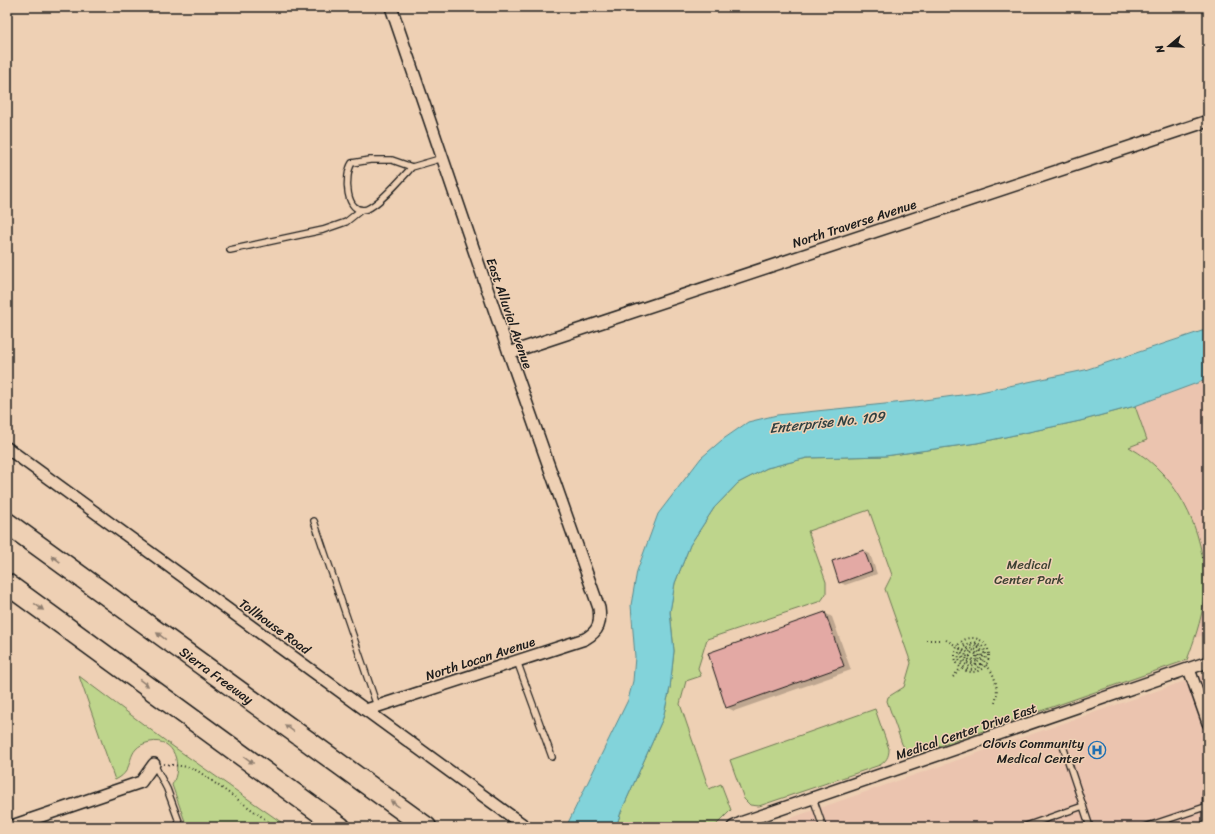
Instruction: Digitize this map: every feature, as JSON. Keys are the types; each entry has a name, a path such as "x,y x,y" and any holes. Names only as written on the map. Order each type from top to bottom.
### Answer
{"highway":[{"name":"Sierra Freeway","path":"7,523 426,827"},
{"path":"7,584 340,827"}],"street":[{"name":"East Alluvial Avenue","path":"391,7 509,353 599,608 599,628"},
{"name":"North Traverse Avenue","path":"509,353 1208,121"},
{"name":"Tollhouse Road","path":"7,448 526,827"},
{"name":"North Locan Avenue","path":"366,710 584,639 593,634 599,628"},
{"name":"Medical Center Drive East","path":"733,827 743,822 1208,662"},
{"path":"1189,669 1208,723"},
{"path":"9,827 35,823 141,782 154,764"}],"lane":[{"path":"230,250 323,230 346,222 361,210 374,205 393,188 412,167 442,158"},
{"path":"361,210 358,209 350,200 347,188 347,175 352,163 370,160 392,160 412,167"},
{"path":"314,521 377,706"},
{"path":"517,661 552,758"},
{"path":"1063,746 1090,827"},
{"path":"154,764 167,789 180,827"},
{"path":"1205,827 1206,788 1208,788"},
{"path":"813,798 823,827"},
{"path":"1023,827 1083,806"},
{"path":"1148,827 1205,806"}],"path":[{"path":"926,640 938,638 946,640 964,650 968,647 974,646 982,652 981,661 972,666 966,663 961,652 963,664 970,667 981,664 984,653 976,644 969,644 964,647 963,645 975,642 983,646 986,655 984,663 981,667 972,670 960,663 958,654 960,649 965,653 967,661 971,663 976,663 980,657 977,650 973,648 966,651 968,653 970,651 975,651 978,657 976,660 970,661 967,655 970,656"},
{"path":"971,638 982,641 986,645 989,655 986,666 977,672 971,672 961,668 956,658 959,646 965,640 971,638"},
{"path":"986,666 990,670 997,690 994,705"},
{"path":"953,677 961,668"},
{"path":"154,764 189,767 198,771 276,827"}],"shaded area":[{"path":"1208,379 1208,634 1195,638 1200,620 1202,554 1194,525 1182,500 1167,480 1145,458 1128,447 1147,440 1135,406"},
{"name":"Clovis Community Medical Center","path":"1208,673 1208,827 765,827"}],"green space":[{"name":"Medical Center Park","path":"1135,406 1147,440 1129,447 1148,460 1164,475 1178,493 1189,513 1197,534 1202,556 1205,579 1203,608 1187,660 920,753 910,752 902,744 887,701 888,697 904,687 911,663 885,589 892,575 869,510 808,531 826,582 826,594 821,601 707,639 698,668 701,676 686,681 680,704 709,789 721,784 731,810 714,827 616,827 621,812 663,718 670,688 674,651 670,611 675,583 690,545 714,508 738,483 767,468 807,458 885,456 977,443 1080,421"},
{"path":"79,676 171,745 288,827 187,827 172,785 177,770 174,754 171,748 166,744 159,742 150,742 141,745 136,749 126,771 122,776 115,780"},
{"path":"875,709 889,749 887,758 880,765 759,806 750,805 744,799 730,760"}],"water":[{"name":"Enterprise No. 109","path":"1208,329 1208,379 1135,406 1080,421 977,443 885,456 807,458 767,468 738,483 714,508 690,545 675,583 670,612 674,651 670,688 663,718 621,812 616,827 566,827 628,700 633,681 635,657 631,605 637,571 658,514 701,458 722,440 748,422 777,415 924,400 976,393 1085,370"}],"building":[{"path":"864,550 872,571 839,583 832,561"},
{"path":"825,612 844,666 726,708 708,653"}],"place":[{"name":"Clovis Community Medical Center","path":"1097,750"}]}
